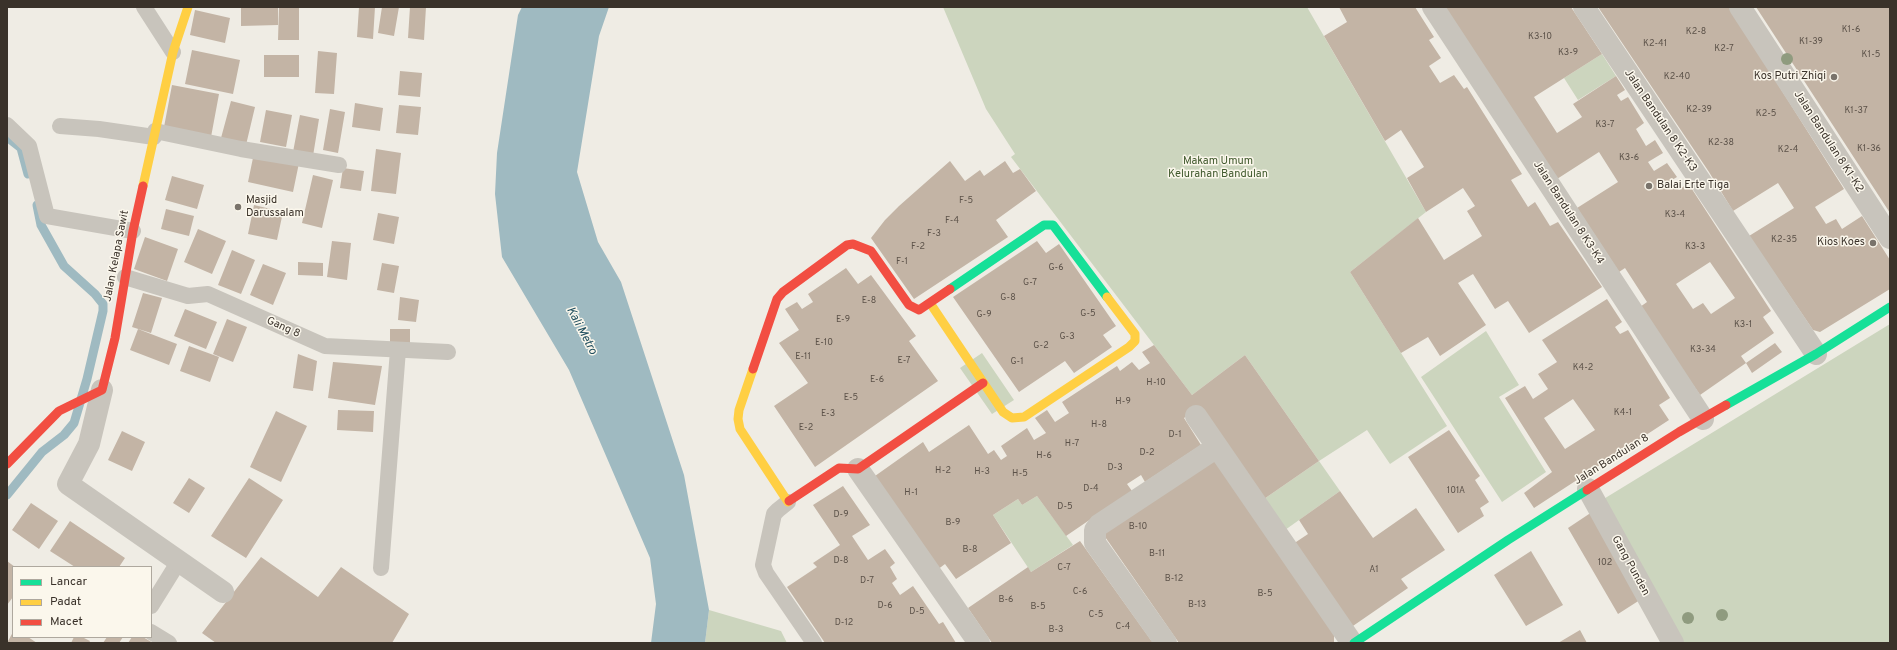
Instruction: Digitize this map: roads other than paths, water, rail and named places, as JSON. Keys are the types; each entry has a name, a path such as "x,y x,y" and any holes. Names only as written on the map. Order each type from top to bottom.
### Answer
{"street":[{"name":"Jalan Kelapa Sawit","path":"97,393 115,338 133,231 173,52 188,7"},
{"name":"Jalan Bandulan 8 K3-K4","path":"1433,7 1703,419"},
{"name":"Jalan Bandulan 8 K2-K3","path":"1584,7 1816,354"},
{"name":"Jalan Bandulan 8 K1-K2","path":"1740,7 1890,238"},
{"path":"930,303 983,382 1003,412 1007,416 1017,418 1024,417 1129,347 1135,341 1134,334 1055,226 1044,224 919,310 910,305 871,251 853,244 847,245 783,292 777,299 742,402 738,419 740,429 788,502 839,468 846,467 858,469 983,382"},
{"name":"Jalan Bandulan 8","path":"1353,643 1588,489 1703,419 1816,354 1890,307"},
{"path":"7,464 61,410 97,393"},
{"path":"97,393 89,444 68,484 223,592"},
{"path":"1196,416 1353,643"},
{"path":"1166,643 1095,543 1095,530 1099,525 1217,447"},
{"path":"858,469 978,643"},
{"name":"Gang Punden","path":"1588,489 1673,643"}],"lane":[{"path":"144,7 173,52"},
{"path":"7,125 28,146 47,216 133,231"},
{"path":"60,126 155,134 338,166"},
{"name":"Gang 8","path":"125,277 188,296 208,294 325,346 448,352"},
{"path":"382,568 398,350"},
{"path":"788,502 774,514 763,565 766,573 814,643"},
{"path":"152,604 179,561"},
{"path":"152,633 169,643"}],"water":[{"name":"Kali Metro","path":"522,7 609,7 599,36 577,172 598,242 621,282 684,475 709,610 705,643 651,643 656,604 650,558 569,370 502,257 495,194 497,153 518,15"}],"waterway":[{"path":"7,137 21,148 28,174"},
{"path":"7,495 42,452 64,435 74,423 87,379 103,311 103,304 95,294 64,266 41,225 37,205"}],"place":[{"name":"Kos Putri Zhiqi","path":"1834,77"},
{"name":"Balai Erte Tiga","path":"1649,186"},
{"name":"Masjid Darussalam","path":"238,207"},
{"name":"Kios Koes","path":"1873,243"}],"park label":[{"name":"Makam Umum Kelurahan Bandulan","path":"1218,168"}]}
